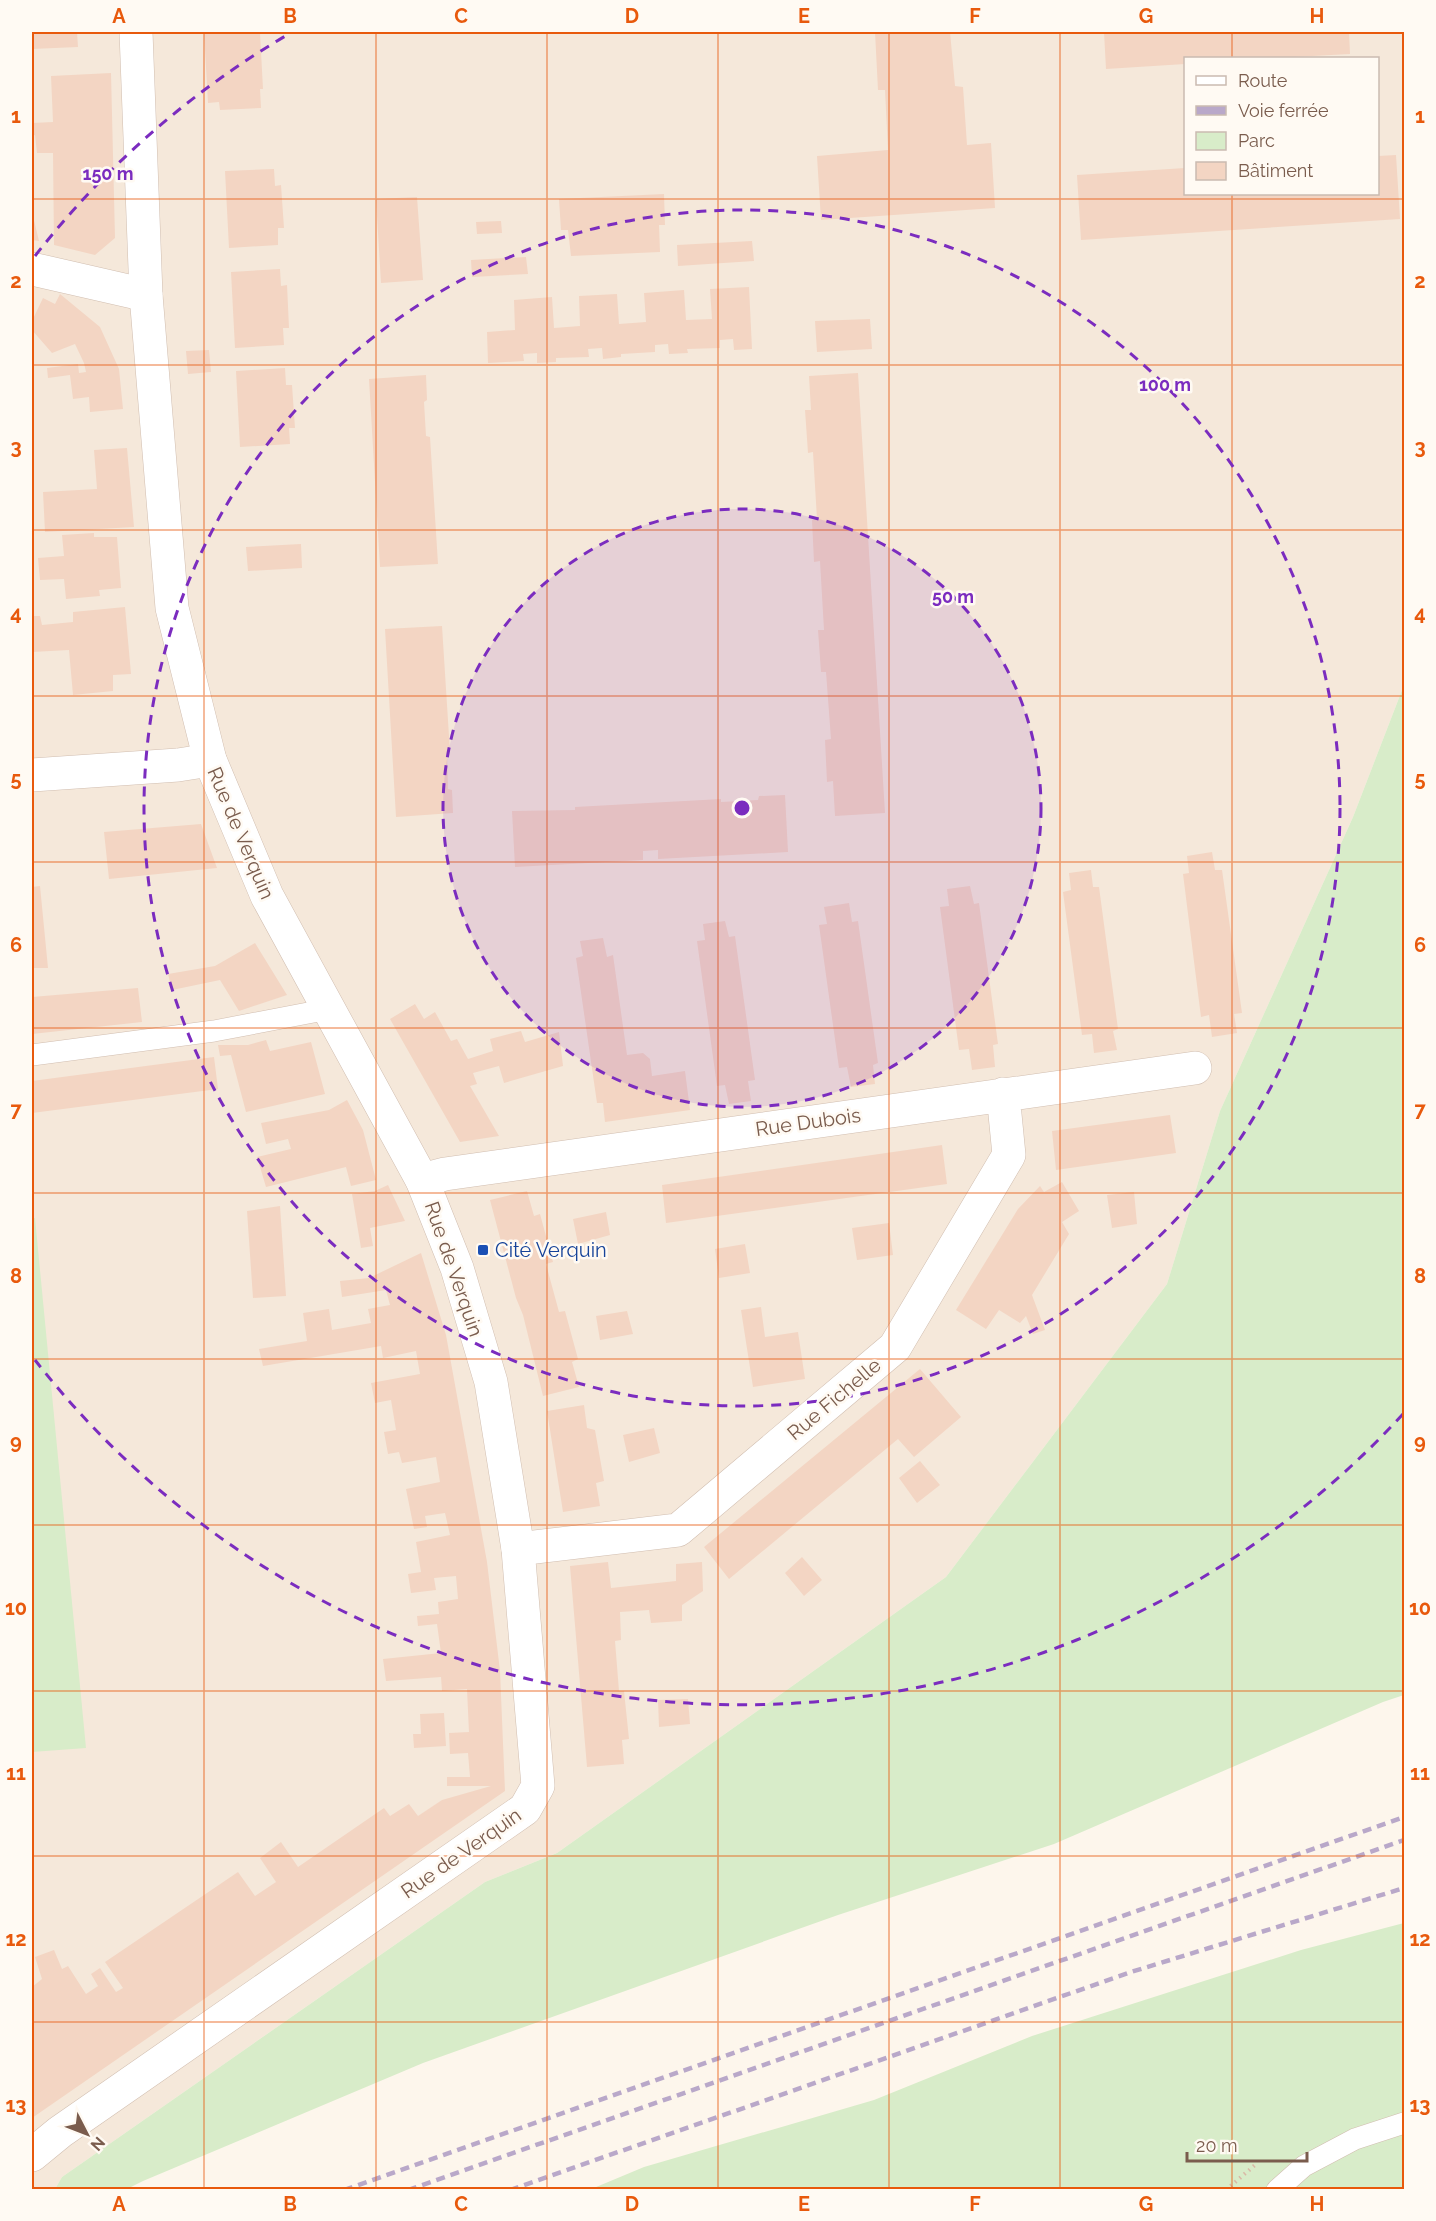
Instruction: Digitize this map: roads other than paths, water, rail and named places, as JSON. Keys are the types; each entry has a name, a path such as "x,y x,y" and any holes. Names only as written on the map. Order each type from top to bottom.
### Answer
{"street":[{"name":"Rue de Verquin","path":"32,2154 60,2132 525,1809 538,1786 518,1549 491,1382 457,1268 422,1180 267,896 210,760 172,608 146,295 136,32"},
{"path":"32,269 146,295"},
{"path":"32,775 178,765 210,760"},
{"name":"Rue Dubois","path":"422,1180 445,1174 1195,1068"},
{"name":"Rue Fichelle","path":"518,1549 678,1530 895,1347 1009,1155 1004,1094"}],"lane":[{"path":"32,1055 214,1031 329,1009"},
{"path":"1277,2190 1304,2166 1355,2139 1404,2123"}],"railway":[{"path":"344,2190 1404,1817"},
{"path":"408,2190 1404,1840"},
{"path":"510,2190 1131,1972 1404,1888"}],"place":[{"name":"Cité Verquin","path":"483,1250"}]}
